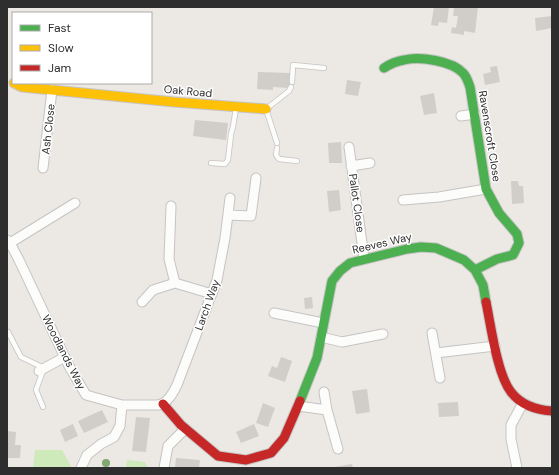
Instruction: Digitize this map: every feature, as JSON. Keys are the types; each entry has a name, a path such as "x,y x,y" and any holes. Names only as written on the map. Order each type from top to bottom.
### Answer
{"street":[{"name":"Ravenscroft Close","path":"384,68 406,59 428,59 460,71 466,78 470,87 475,114 486,189 499,213 517,234 518,243 514,255 497,260 475,270"},
{"name":"Oak Road","path":"15,84 22,87 52,90 236,108 266,109"},
{"name":"Ash Close","path":"43,168 52,90"},
{"path":"461,116 475,114"},
{"name":"Pallot Close","path":"349,147 364,258"},
{"path":"351,166 370,163"},
{"path":"228,215 251,216 256,178"},
{"name":"Ravenscroft Close","path":"403,200 439,198 486,189"},
{"name":"Larch Way","path":"162,404 171,396 177,385 212,294 220,266 230,198"},
{"path":"9,242 75,203"},
{"path":"171,206 169,259 175,282"},
{"name":"Woodlands Way","path":"9,242 65,357 86,395 122,405 158,406 162,404"},
{"name":"Reeves Way","path":"162,404 185,429 218,456 247,464 271,453 284,438 298,406 316,358 332,282 340,271 350,263 364,258 421,247 436,248 464,260 475,270 483,285 495,346 503,377 511,392 523,403 541,410 552,411"},
{"path":"142,302 153,290 175,282 212,294"},
{"path":"274,313 323,323"},
{"path":"432,333 440,378"},
{"path":"321,337 342,342 383,334"},
{"path":"436,353 495,346"},
{"path":"42,369 65,357"},
{"path":"324,392 327,410 338,449"},
{"path":"517,468 511,439 511,426 523,403"},
{"path":"81,468 87,455 101,444 114,437 120,426 122,405"},
{"path":"298,406 327,410"},
{"path":"164,468 168,446 185,429"}],"lane":[{"path":"297,161 279,159 276,155 277,146 266,109 289,91 293,65 324,68"},
{"path":"211,163 225,164 228,160 236,108"},
{"path":"8,332 21,356 42,369 36,390 43,407"}],"green space":[{"path":"35,450 62,450 72,468 33,468"},
{"path":"127,460 145,462 148,468 126,468"}],"building":[{"path":"434,7 449,7 447,23 439,22 438,26 431,25"},
{"path":"454,7 478,7 475,33 464,31 464,35 451,33 452,27 456,28 458,16 453,16"},
{"path":"552,16 552,28 536,31 535,18"},
{"path":"497,66 500,82 485,85 483,74 491,72 490,67"},
{"path":"258,72 290,73 289,88 273,87 273,90 257,89"},
{"path":"347,80 361,82 358,96 345,94"},
{"path":"434,93 437,113 424,115 420,96"},
{"path":"195,120 228,123 226,140 193,136"},
{"path":"341,142 342,163 329,163 328,143"},
{"path":"511,181 518,181 519,186 523,186 524,203 512,204"},
{"path":"339,190 341,210 329,212 327,191"},
{"path":"312,297 313,308 305,309 304,298"},
{"path":"281,357 292,361 285,382 268,376 272,366 277,368"},
{"path":"367,389 370,412 356,414 352,391"},
{"path":"458,402 459,416 439,417 438,403"},
{"path":"263,403 275,408 268,427 256,423"},
{"path":"102,410 108,422 84,433 78,421"},
{"path":"136,417 150,418 146,452 132,451"},
{"path":"73,424 78,436 65,442 60,430"},
{"path":"254,424 259,436 241,443 236,432"},
{"path":"7,431 16,432 15,445 21,445 20,458 7,458"},
{"path":"176,458 200,460 199,468 175,468"},
{"path":"352,464 353,468 334,468 334,467"}],"traffic: fast":[{"path":"384,68 401,60 427,59 451,65 466,76 470,87 486,189 499,213 517,234 519,243 513,255 497,259 475,270"},
{"path":"300,401 317,358 332,281 340,271 350,263 407,249 421,247 436,248 464,260 475,270 483,285 486,302"}],"traffic: slow":[{"path":"16,84 22,87 174,102 266,109"}],"traffic: jam":[{"path":"486,302 498,362 506,384 515,397 524,403 535,408 552,411"},
{"path":"163,404 181,425 218,456 246,460 271,453 284,438 300,401"}]}
